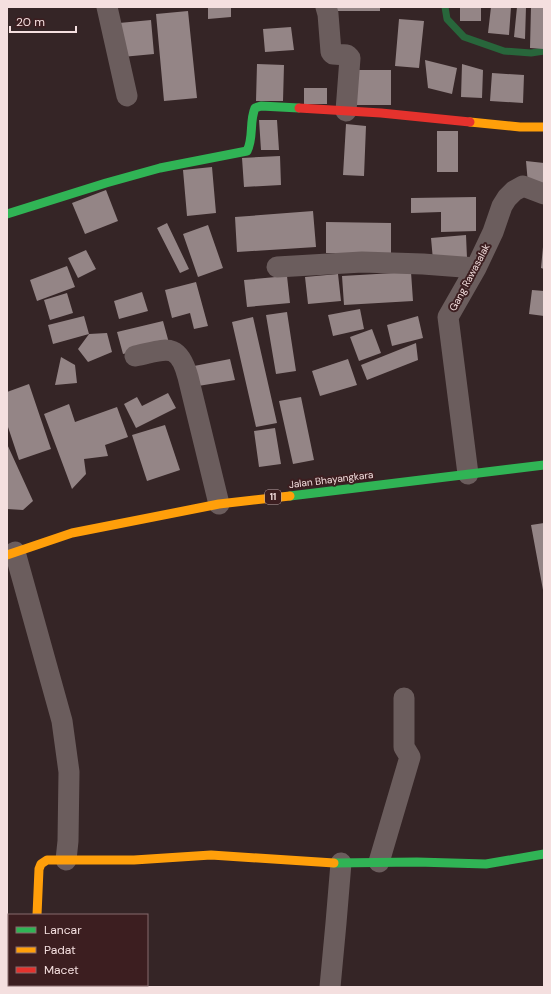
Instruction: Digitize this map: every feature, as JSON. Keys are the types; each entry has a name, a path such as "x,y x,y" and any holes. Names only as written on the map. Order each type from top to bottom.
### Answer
{"main road":[{"path":"7,214 160,168 247,151 250,146 252,113 255,108 269,107 381,113 520,127 544,127"},
{"name":"Jalan Bhayangkara","path":"11,553 72,532 219,504 544,465"},
{"path":"38,914 39,869 41,864 47,860 134,860 211,855 341,863 379,862 486,864 520,860 544,854"}],"street":[{"path":"107,7 128,96"},
{"path":"326,7 328,14 331,52 333,54 347,55 350,58 346,111"},
{"name":"Gang Rawasalak","path":"468,474 448,317 476,268 493,232 502,206 507,198 514,191 524,186 544,194"},
{"path":"277,267 362,262 423,264 476,268"},
{"path":"135,356 167,350 177,353 182,358 219,504"},
{"path":"11,553 62,721 69,772 68,840 66,860"},
{"path":"379,862 410,757 404,748 404,698"},
{"path":"330,987 341,863"}],"building":[{"path":"208,7 231,7 231,17 208,19"},
{"path":"329,7 380,7 380,11 330,11"},
{"path":"460,7 481,7 481,21 460,21"},
{"path":"491,7 511,7 509,35 488,33"},
{"path":"517,7 526,7 525,39 514,37"},
{"path":"531,7 544,7 544,49 530,48"},
{"path":"188,11 197,98 164,101 156,14"},
{"path":"399,19 424,21 419,68 395,66"},
{"path":"151,20 154,54 122,57 119,23"},
{"path":"291,27 294,50 265,52 263,29"},
{"path":"425,60 457,68 452,94 428,88"},
{"path":"257,64 284,65 283,101 256,101"},
{"path":"462,64 483,70 482,98 461,97"},
{"path":"357,70 391,70 391,105 356,105"},
{"path":"492,73 524,75 523,103 490,101"},
{"path":"304,88 327,88 327,104 304,104"},
{"path":"259,120 277,120 279,150 261,150"},
{"path":"346,124 366,126 364,176 343,175"},
{"path":"437,131 458,131 458,172 437,172"},
{"path":"280,156 281,185 244,187 242,158"},
{"path":"526,161 544,163 544,186 528,184"},
{"path":"212,167 216,213 187,216 183,170"},
{"path":"106,190 118,221 85,234 72,203"},
{"path":"476,197 476,231 441,232 441,212 411,213 411,198"},
{"path":"313,211 316,247 237,252 235,217"},
{"path":"326,222 391,223 391,254 326,253"},
{"path":"167,223 189,269 180,273 157,228"},
{"path":"208,225 223,268 198,277 183,234"},
{"path":"466,235 467,258 433,260 431,238"},
{"path":"544,247 544,269 541,268"},
{"path":"86,250 96,269 78,278 68,258"},
{"path":"67,266 75,287 37,301 30,280"},
{"path":"411,272 413,301 344,305 342,276"},
{"path":"338,274 341,301 308,304 305,277"},
{"path":"287,276 290,303 247,307 244,280"},
{"path":"196,282 208,326 194,329 190,313 172,318 165,290"},
{"path":"532,290 544,291 544,316 529,314"},
{"path":"142,292 148,311 119,319 114,301"},
{"path":"67,293 73,313 50,320 44,300"},
{"path":"360,309 364,329 333,336 328,315"},
{"path":"287,312 296,371 276,374 266,315"},
{"path":"84,316 89,334 53,344 48,325"},
{"path":"418,316 423,338 392,346 387,325"},
{"path":"253,317 277,423 256,427 232,322"},
{"path":"163,321 169,343 123,354 117,332"},
{"path":"372,329 381,353 359,361 350,337"},
{"path":"107,333 112,352 88,362 78,349 89,334"},
{"path":"416,343 418,360 367,380 361,365"},
{"path":"61,357 75,365 77,383 55,385"},
{"path":"230,359 235,380 198,386 194,366"},
{"path":"348,359 357,385 320,396 312,371"},
{"path":"29,384 51,449 19,460 7,424 7,392"},
{"path":"168,393 176,408 136,428 124,404 137,397 142,406"},
{"path":"301,397 314,460 293,464 279,401"},
{"path":"69,404 75,422 117,407 128,437 105,445 108,456 84,459 86,474 72,489 44,414"},
{"path":"165,425 180,470 147,481 132,435"},
{"path":"275,428 281,464 259,467 254,431"},
{"path":"7,444 33,501 23,510 7,509"},
{"path":"544,523 544,590 543,590 531,525"}],"waterway":[{"path":"445,7 447,19 464,37 504,51 531,53 544,51"}],"traffic: fast":[{"path":"7,214 160,168 247,151 255,108 261,106 299,108"},
{"path":"290,496 544,465"},
{"path":"334,863 417,862 486,864 544,854"}],"traffic: slow":[{"path":"470,122 520,127 544,127"},
{"path":"7,555 72,533 219,504 290,496"},
{"path":"37,914 39,869 41,864 47,860 134,860 211,855 334,863"}],"traffic: jam":[{"path":"299,108 381,113 470,122"}]}
